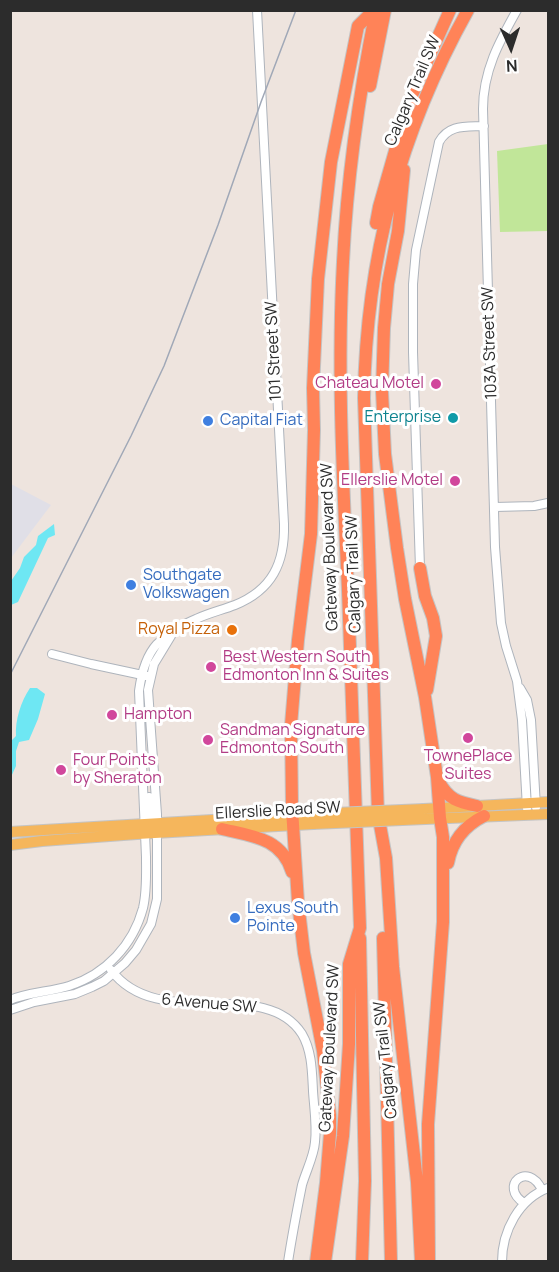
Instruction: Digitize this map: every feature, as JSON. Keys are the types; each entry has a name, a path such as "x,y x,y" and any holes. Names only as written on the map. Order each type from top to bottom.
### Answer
{"highway":[{"name":"Gateway Boulevard SW","path":"325,1262 343,1136 349,1044 349,964 360,928 341,394 341,296 351,157 375,10"},
{"path":"316,1262 326,1183 330,1115 323,1051 304,953 298,902 291,725 298,640 311,534 315,338 325,210 331,162 358,26 375,10"},
{"path":"341,296 347,275 358,162 367,102 385,10"},
{"path":"364,364 364,318 369,266 379,207 412,95 450,10"},
{"name":"Calgary Trail SW","path":"421,1262 417,1182 393,967 386,858 378,814 364,364 379,245 393,187 430,86 468,10"},
{"path":"407,145 384,328 383,423 400,574 427,706 437,777 443,837 443,906"},
{"path":"420,568 425,596 434,618 436,636 427,706"},
{"path":"429,1262 428,1124 443,906 450,852 460,834 473,822 480,811 450,797 444,792 437,777"},
{"path":"378,814 387,1046 391,1262"},
{"path":"222,829 257,837 280,850 290,864 298,902"},
{"path":"360,928 364,1170 362,1262"}],"main road":[{"name":"Ellerslie Road SW","path":"10,832 151,828 480,811 532,808 549,801"},
{"name":"Ellerslie Road SW","path":"532,808 549,814"},
{"name":"Ellerslie Road SW","path":"10,845 151,828 222,829 293,820"}],"street":[{"name":"101 Street SW","path":"151,828 148,790 142,762 140,691 146,676 175,631 194,620 236,605 257,592 274,574 283,549 284,524 257,10"},
{"name":"103A Street SW","path":"517,10 500,40 489,69 483,101 495,547 500,616 517,681 532,808"},
{"path":"420,568 413,340 413,284 416,250 442,135 456,128 484,126"},
{"path":"495,507 526,507 549,502"},
{"path":"52,654 146,676"},
{"name":"101 Street SW","path":"146,676 155,775 151,828"},
{"name":"103A Street SW","path":"517,681 527,700 530,712 535,785 532,808"},
{"path":"535,785 540,794 549,801"},
{"path":"10,1000 76,983 97,973 126,944 143,907 151,828"},
{"path":"10,1010 92,987 125,963 136,950 151,924 157,899 151,828"},
{"name":"6 Avenue SW","path":"107,965 118,980 140,994 159,1000 245,1005 270,1010 281,1015 301,1033 311,1061 315,1139 302,1185 288,1262"},
{"path":"502,1262 505,1238 515,1217 524,1203 545,1189 532,1177 523,1176 515,1182 513,1190 515,1195 524,1203"},
{"path":"515,1217 524,1223"}],"shaded area":[{"path":"11,484 51,505 11,558"}],"green space":[{"path":"548,144 548,231 500,232 497,151"}],"water":[{"path":"54,524 55,535 48,538 18,602 11,605 11,581 24,557 36,545 38,536"},
{"path":"30,688 37,688 45,694 29,740 19,742 16,751 16,766 11,777 11,741 16,736 19,711"}],"railway":[{"path":"10,675 164,366 296,10"}],"place":[{"name":"Chateau Motel","path":"436,384"},
{"name":"Enterprise","path":"453,418"},
{"name":"Capital Fiat","path":"208,421"},
{"name":"Ellerslie Motel","path":"455,481"},
{"name":"Southgate Volkswagen","path":"131,585"},
{"name":"Royal Pizza","path":"232,630"},
{"name":"Best Western South Edmonton Inn & Suites","path":"211,667"},
{"name":"Hampton","path":"112,715"},
{"name":"TownePlace Suites","path":"468,738"},
{"name":"Sandman Signature Edmonton South","path":"208,740"},
{"name":"Four Points by Sheraton","path":"61,770"},
{"name":"Lexus South Pointe","path":"235,918"}]}
